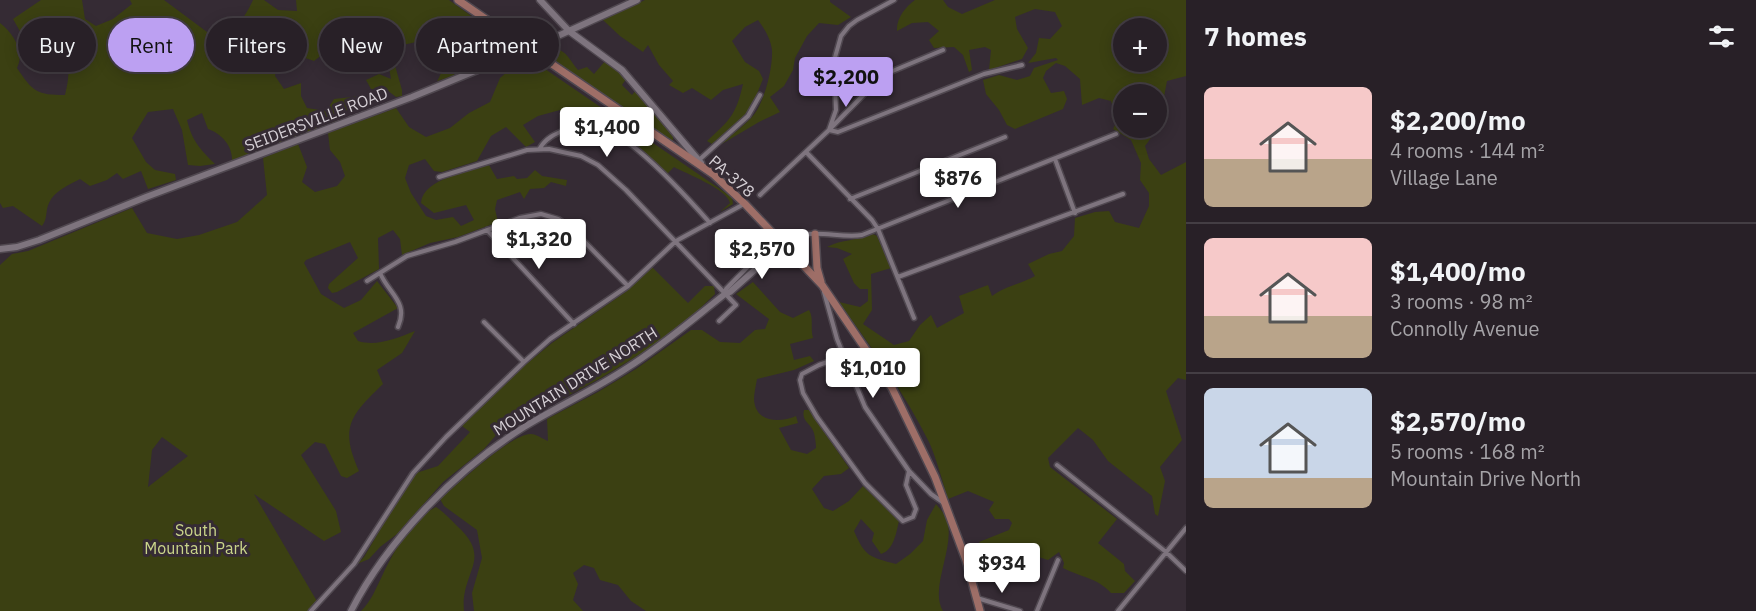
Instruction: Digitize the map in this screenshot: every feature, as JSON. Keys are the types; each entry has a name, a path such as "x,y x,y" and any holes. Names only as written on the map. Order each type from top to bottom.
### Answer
{"main road":[{"name":"PA-378","path":"458,0 484,18"},
{"name":"PA-378","path":"559,70 712,174 745,204 822,285 892,388 935,477 966,560 980,611"},
{"path":"815,234 817,268 822,285"}],"street":[{"path":"540,0 569,31 622,70 712,174"},
{"name":"SEIDERSVILLE ROAD","path":"559,35 637,0"},
{"path":"829,130 836,110 835,51 841,36 857,20 894,0"},
{"path":"760,195 883,75 943,50"},
{"path":"829,130 838,132 984,74 1023,66"},
{"name":"SEIDERSVILLE ROAD","path":"0,249 17,247 57,234 146,197 474,72"},
{"path":"698,160 748,116 760,95"},
{"path":"540,148 547,139 569,128 591,123 610,129 638,150 710,223"},
{"path":"784,244 795,237 815,234 846,237 862,235 1113,135"},
{"path":"850,199 1005,138"},
{"path":"439,177 522,150 540,148 571,153 598,165 626,190 736,305 719,321"},
{"path":"806,152 878,229 914,318"},
{"path":"1055,159 1075,213"},
{"path":"898,277 1123,194"},
{"path":"311,611 354,564 405,483 420,465 524,362 550,339 628,286 676,241 745,204"},
{"path":"367,281 407,256 534,214 541,214 558,219 577,232 628,286"},
{"path":"486,230 574,324"},
{"path":"725,294 726,289 776,236"},
{"name":"MOUNTAIN DRIVE NORTH","path":"351,611 368,579 385,556 442,491 507,439 629,367 730,292 784,244"},
{"path":"380,273 402,308 402,318 398,327"},
{"path":"822,285 844,356 865,407 909,471 931,495 944,504"},
{"path":"484,322 524,362"},
{"path":"844,356 802,374 800,380 806,401 865,483 903,521 913,517 916,509 906,485 909,471"},
{"path":"1057,465 1166,552 1186,571"},
{"path":"1118,611 1186,528"},
{"path":"1037,611 1058,560"},
{"path":"977,598 1020,611"}],"green space":[{"path":"41,0 82,0 85,18 18,18 18,28 13,19"},
{"path":"130,0 164,0 188,18 114,18 132,4"},
{"path":"253,0 264,0 278,10 297,11 296,0 449,0 474,18 416,18 416,42 404,45 404,18 319,18 319,57 314,61 307,59 307,18 242,18"},
{"path":"645,0 830,0 851,17 838,25 819,23 807,36 784,86 770,97 780,112 715,148 748,121 760,104 767,85 772,58 767,34 758,20 745,27 732,41 745,62 759,71 763,79 752,106 712,144 707,141 735,110 743,84 723,90 711,100 692,88 683,93 669,85 673,81 659,65 648,45 643,52 620,36 603,20"},
{"path":"915,0 943,0 948,7 962,14 995,0 1186,0 1186,76 1167,81 1166,84 1113,84 1113,108 1111,101 1099,98 1082,105 1080,79 1065,66 1056,63 1046,71 1043,78 1051,93 1064,91 1067,99 1063,109 1015,129 1007,125 986,94 983,80 999,75 1017,80 1030,76 1034,68 1058,60 1056,58 1028,63 1036,53 1039,38 1050,39 1062,26 1055,12 1035,9 1015,17 1017,29 1028,48 1022,59 989,70 991,50 985,47 969,50 972,70 969,72 963,55 954,47 934,48 929,40 939,31 928,22 912,23 897,31 900,18"},
{"path":"108,21 108,72 194,72 194,22 206,31 206,72 276,72 275,76 284,89 301,83 301,96 307,108 326,111 334,99 361,96 335,122 232,162 229,146 222,137 208,129 202,113 187,120 197,144 215,164 200,166 188,165 182,130 173,109 148,112 132,138 146,162 155,170 175,174 176,180 148,189 141,171 123,179 117,173 107,180 90,186 80,179 54,195 42,226 13,206 3,208 0,203 0,23 10,32 17,44 18,72 36,90 42,93 65,95 68,73 96,72 96,26"},
{"path":"559,50 568,56 578,70 587,67 594,74 606,60 626,79 622,85 632,95 636,90 673,137 673,142 559,63"},
{"path":"390,72 397,72 402,96 396,97 387,90 371,89 366,80 379,74 391,79"},
{"path":"441,72 456,72 453,76 437,81"},
{"name":"South Mountain Park","path":"507,72 549,72 732,197 733,204 720,212 730,203 722,192 674,167 667,174 609,124 587,120 566,125 560,110 538,116 523,125 535,142 526,147 506,127 491,136 477,161 442,172 434,171 425,159 409,165 405,178 411,193 426,216 436,220 453,217 461,226 474,220 466,205 434,213 421,203 424,194 430,188 449,177 489,165 497,179 514,176 517,179 527,178 535,170 542,176 567,180 566,186 551,182 544,188 530,189 524,199 520,192 497,200 495,209 498,222 458,237 430,243 402,255 400,239 393,230 378,238 379,269 337,292 332,293 328,288 329,284 358,258 350,242 306,260 304,263 321,294 344,308 361,300 377,281 398,308 353,333 358,341 380,342 415,331 402,353 377,370 383,384 363,404 352,423 349,432 350,443 359,471 347,478 341,476 325,444 315,442 301,455 336,511 341,532 324,541 254,494 318,603 311,611 0,611 0,265 12,254 28,251 132,208 147,233 177,239 199,235 237,222 267,195 263,158 298,144 307,167 302,182 315,192 337,186 345,176 340,162 330,150 328,133 396,108 409,127 426,137 450,128 469,113 490,102 500,78","holes":["162,437 188,456 148,487 152,450"]},
{"path":"1128,138 1151,138 1145,146 1149,159 1161,175 1186,162 1186,380 1178,378 1166,391 1182,440 1160,467 1165,481 1158,516 1155,514 1152,496 1108,461 1093,440 1078,428 1048,458 1050,467 1117,519 1098,543 1124,564 1125,571 1135,581 1124,593 1111,593 1095,581 1063,568 1064,563 1059,552 1048,560 1026,553 1026,565 1011,572 1011,554 1001,550 984,552 979,542 1009,530 1012,523 1009,519 995,519 989,510 994,502 968,491 948,499 932,449 919,423 887,370 839,302 860,307 868,301 868,289 860,289 854,283 843,259 852,254 827,247 873,234 877,236 891,268 871,274 872,310 863,324 894,345 909,341 920,325 931,315 937,328 964,313 959,296 988,285 992,296 1035,276 1028,264 1049,254 1062,251 1074,236 1075,218 1095,212 1109,211 1115,222 1139,228 1149,206 1149,193 1140,180 1141,163 1131,140"},
{"path":"652,267 688,303 705,286 714,286 715,294 660,342 601,378 556,402 534,402 516,412 484,449 443,482 397,534 369,559 357,564 364,557 416,473 438,466 470,432 462,426 524,366 552,343 627,291"},
{"path":"753,282 780,312 793,318 809,310 813,338 790,344 794,360 810,356 814,361 794,370 757,379 755,407 759,413 769,419 783,420 796,416 798,423 779,428 791,450 807,454 816,448 813,430 803,414 804,410 809,410 849,468 841,474 824,476 812,489 824,508 833,511 849,501 863,486 899,521 892,545 881,554 872,541 874,533 861,519 854,531 869,555 896,564 910,554 923,541 927,520 936,504 945,516 948,527 947,551 939,590 939,601 943,611 646,611 631,601 618,585 600,580 594,568 584,565 573,573 578,584 573,600 583,611 474,611 472,593 482,558 477,530 444,506 440,499 484,461 522,436 531,434 548,441 547,419 636,369 691,330 702,330 720,342 740,343 755,330 765,329 769,319 736,294"},
{"path":"436,507 468,538 473,548 473,566 466,586 464,611 361,611 371,599 405,536 419,519"}]}
